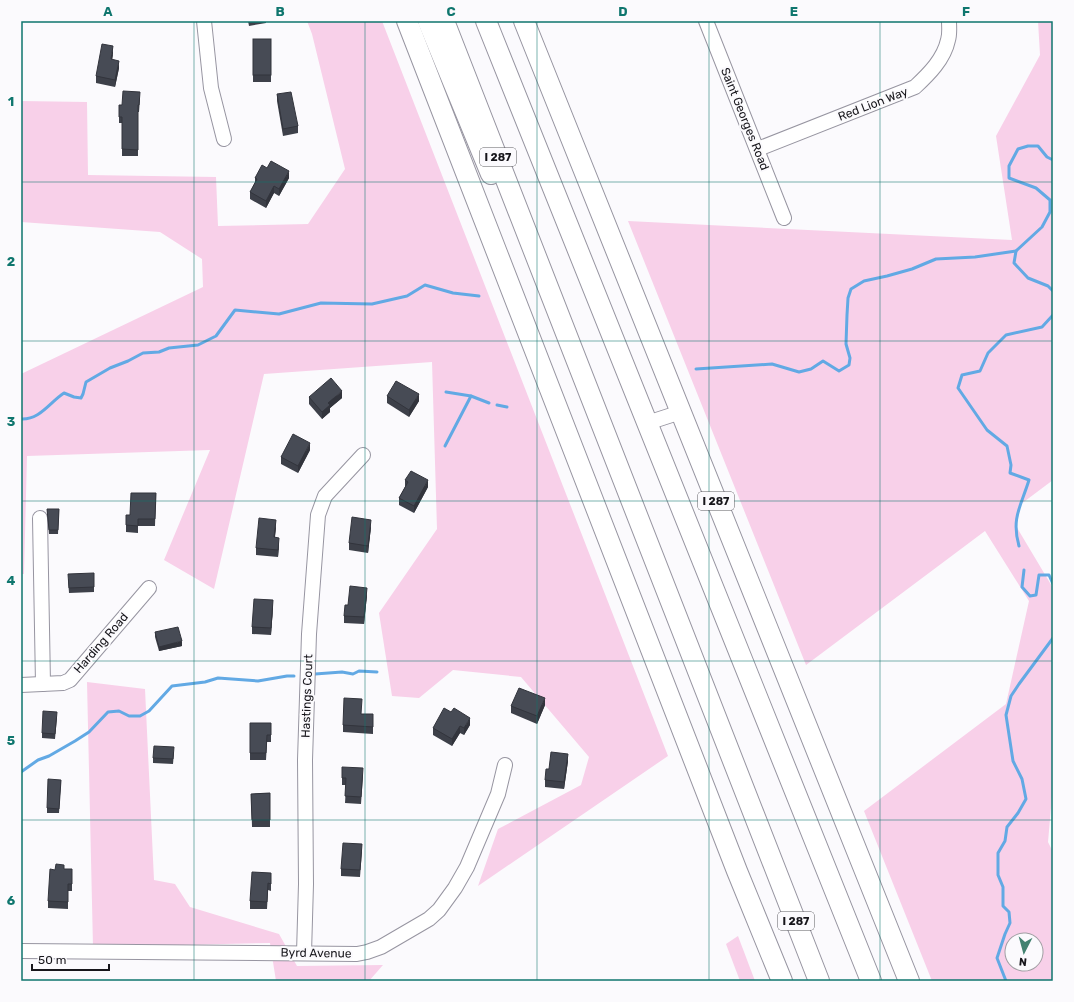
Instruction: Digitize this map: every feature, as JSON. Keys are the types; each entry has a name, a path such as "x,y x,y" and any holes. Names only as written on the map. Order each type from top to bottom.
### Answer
{"highway":[{"name":"I 287","path":"407,21 732,857 782,981"},
{"path":"428,21 485,162 551,293"},
{"name":"I 287","path":"444,21 820,981"},
{"name":"I 287","path":"486,21 871,981"},
{"name":"I 287","path":"524,21 909,981"}],"street":[{"path":"204,21 211,88 224,138"},
{"name":"Saint Georges Road","path":"706,21 758,149 784,218"},
{"name":"Red Lion Way","path":"758,149 915,87 942,58 949,39 949,21"},
{"path":"647,424 681,412"},
{"name":"Hastings Court","path":"304,953 306,884 305,760 308,642 318,515 325,496 363,455"},
{"path":"40,518 43,684"},
{"name":"Harding Road","path":"21,685 63,683 70,680 149,588"},
{"name":"Byrd Avenue","path":"21,951 357,954 381,947 429,919 439,910 455,888 467,867 498,794 505,765"}],"shaded area":[{"path":"307,21 382,21 668,756 478,886 498,829 581,785 589,757 521,677 453,670 419,698 392,696 379,613 437,529 432,362 264,374 214,589 164,560 210,450 27,456 24,574 21,574 21,374 203,287 202,259 160,232 21,222 21,101 87,102 88,175 216,177 218,226 308,224 345,169 312,34"},
{"path":"1038,21 1053,21 1053,480 1021,504 1016,526 1053,588 1053,785 1048,842 1053,852 1053,981 932,981 864,811 1006,704 1029,601 985,531 806,665 628,221 1012,240 996,136 1040,55"},
{"path":"87,682 145,689 154,880 175,884 190,907 279,934 297,966 383,965 369,981 276,981 270,943 93,947"},
{"path":"738,936 755,981 740,981 726,944"}],"building":[{"path":"253,39 271,39 271,75 253,75"},
{"path":"102,44 113,46 111,59 119,61 115,80 96,76"},
{"path":"123,91 140,92 138,105 138,150 122,149 122,117 119,117 119,105 122,105"},
{"path":"291,92 298,126 283,129 277,94"},
{"path":"271,161 289,171 279,189 274,186 266,201 250,192 262,165 267,168"},
{"path":"331,378 342,391 328,403 330,405 322,412 309,397"},
{"path":"396,381 419,394 409,410 387,396"},
{"path":"293,434 310,443 298,466 281,457"},
{"path":"411,471 428,480 414,506 399,498 408,482 405,480"},
{"path":"131,493 156,493 155,519 138,519 138,526 126,525 126,515 130,515"},
{"path":"47,509 59,509 58,530 49,530"},
{"path":"352,517 371,520 368,546 349,543"},
{"path":"259,518 276,520 274,537 279,538 278,550 256,548"},
{"path":"94,573 94,587 69,588 68,574"},
{"path":"350,586 367,588 364,617 344,616 345,605 348,605"},
{"path":"254,599 273,600 271,628 252,627"},
{"path":"178,627 182,641 159,647 155,632"},
{"path":"519,688 545,698 537,716 511,706"},
{"path":"344,698 362,699 361,714 373,714 373,727 343,725"},
{"path":"444,708 451,712 454,708 470,718 464,728 460,726 452,739 433,728"},
{"path":"43,711 57,712 55,734 42,733"},
{"path":"250,723 271,723 271,735 267,735 266,753 250,753"},
{"path":"154,746 174,747 173,759 153,758"},
{"path":"551,752 568,754 564,782 545,780 546,769 549,769"},
{"path":"342,767 363,768 361,797 345,796 346,778 342,778"},
{"path":"48,779 61,780 59,809 47,808"},
{"path":"270,793 270,820 252,820 251,794"},
{"path":"343,843 362,844 360,870 341,869"},
{"path":"56,864 64,865 64,869 72,869 72,884 68,884 68,902 48,901 50,869 55,870"},
{"path":"252,872 271,873 271,884 268,883 267,902 250,901"}],"waterway":[{"path":"1053,160 1047,157 1038,146 1028,146 1018,149 1009,166 1009,178 1036,188 1050,200 1050,212 1042,227 1016,251 1014,263 1028,278 1048,286 1053,291"},
{"path":"696,369 772,364 799,372 811,369 823,361 839,371 849,365 850,358 846,344 848,298 851,289 864,281 912,269 936,259 975,257 1016,251"},
{"path":"21,419 28,419 39,414 64,393 81,398 86,382 110,368 143,353 159,352 169,348 198,345 216,336 235,310 279,314 321,303 372,304 407,296 425,285 453,293 479,296"},
{"path":"1019,546 1016,528 1018,512 1029,480 1010,473 1011,465 1007,446 987,430 958,388 962,375 980,371 988,353 1006,335 1042,327 1053,315"},
{"path":"446,392 471,396 489,403"},
{"path":"445,446 471,396"},
{"path":"497,405 507,407"},
{"path":"1024,570 1022,587 1030,596 1036,595 1039,575 1049,575 1053,584"},
{"path":"1006,981 997,958 1010,923 1009,912 1003,906 1003,887 998,875 998,853 1005,841 1007,827 1018,813 1026,799 1022,779 1013,761 1006,715 1011,696 1053,638"},
{"path":"315,674 342,672 353,674 359,671 377,672"},
{"path":"21,772 38,760 49,756 89,732 108,712 119,711 129,716 140,716 149,711 172,686 205,682 218,678 258,681 294,676"}]}
